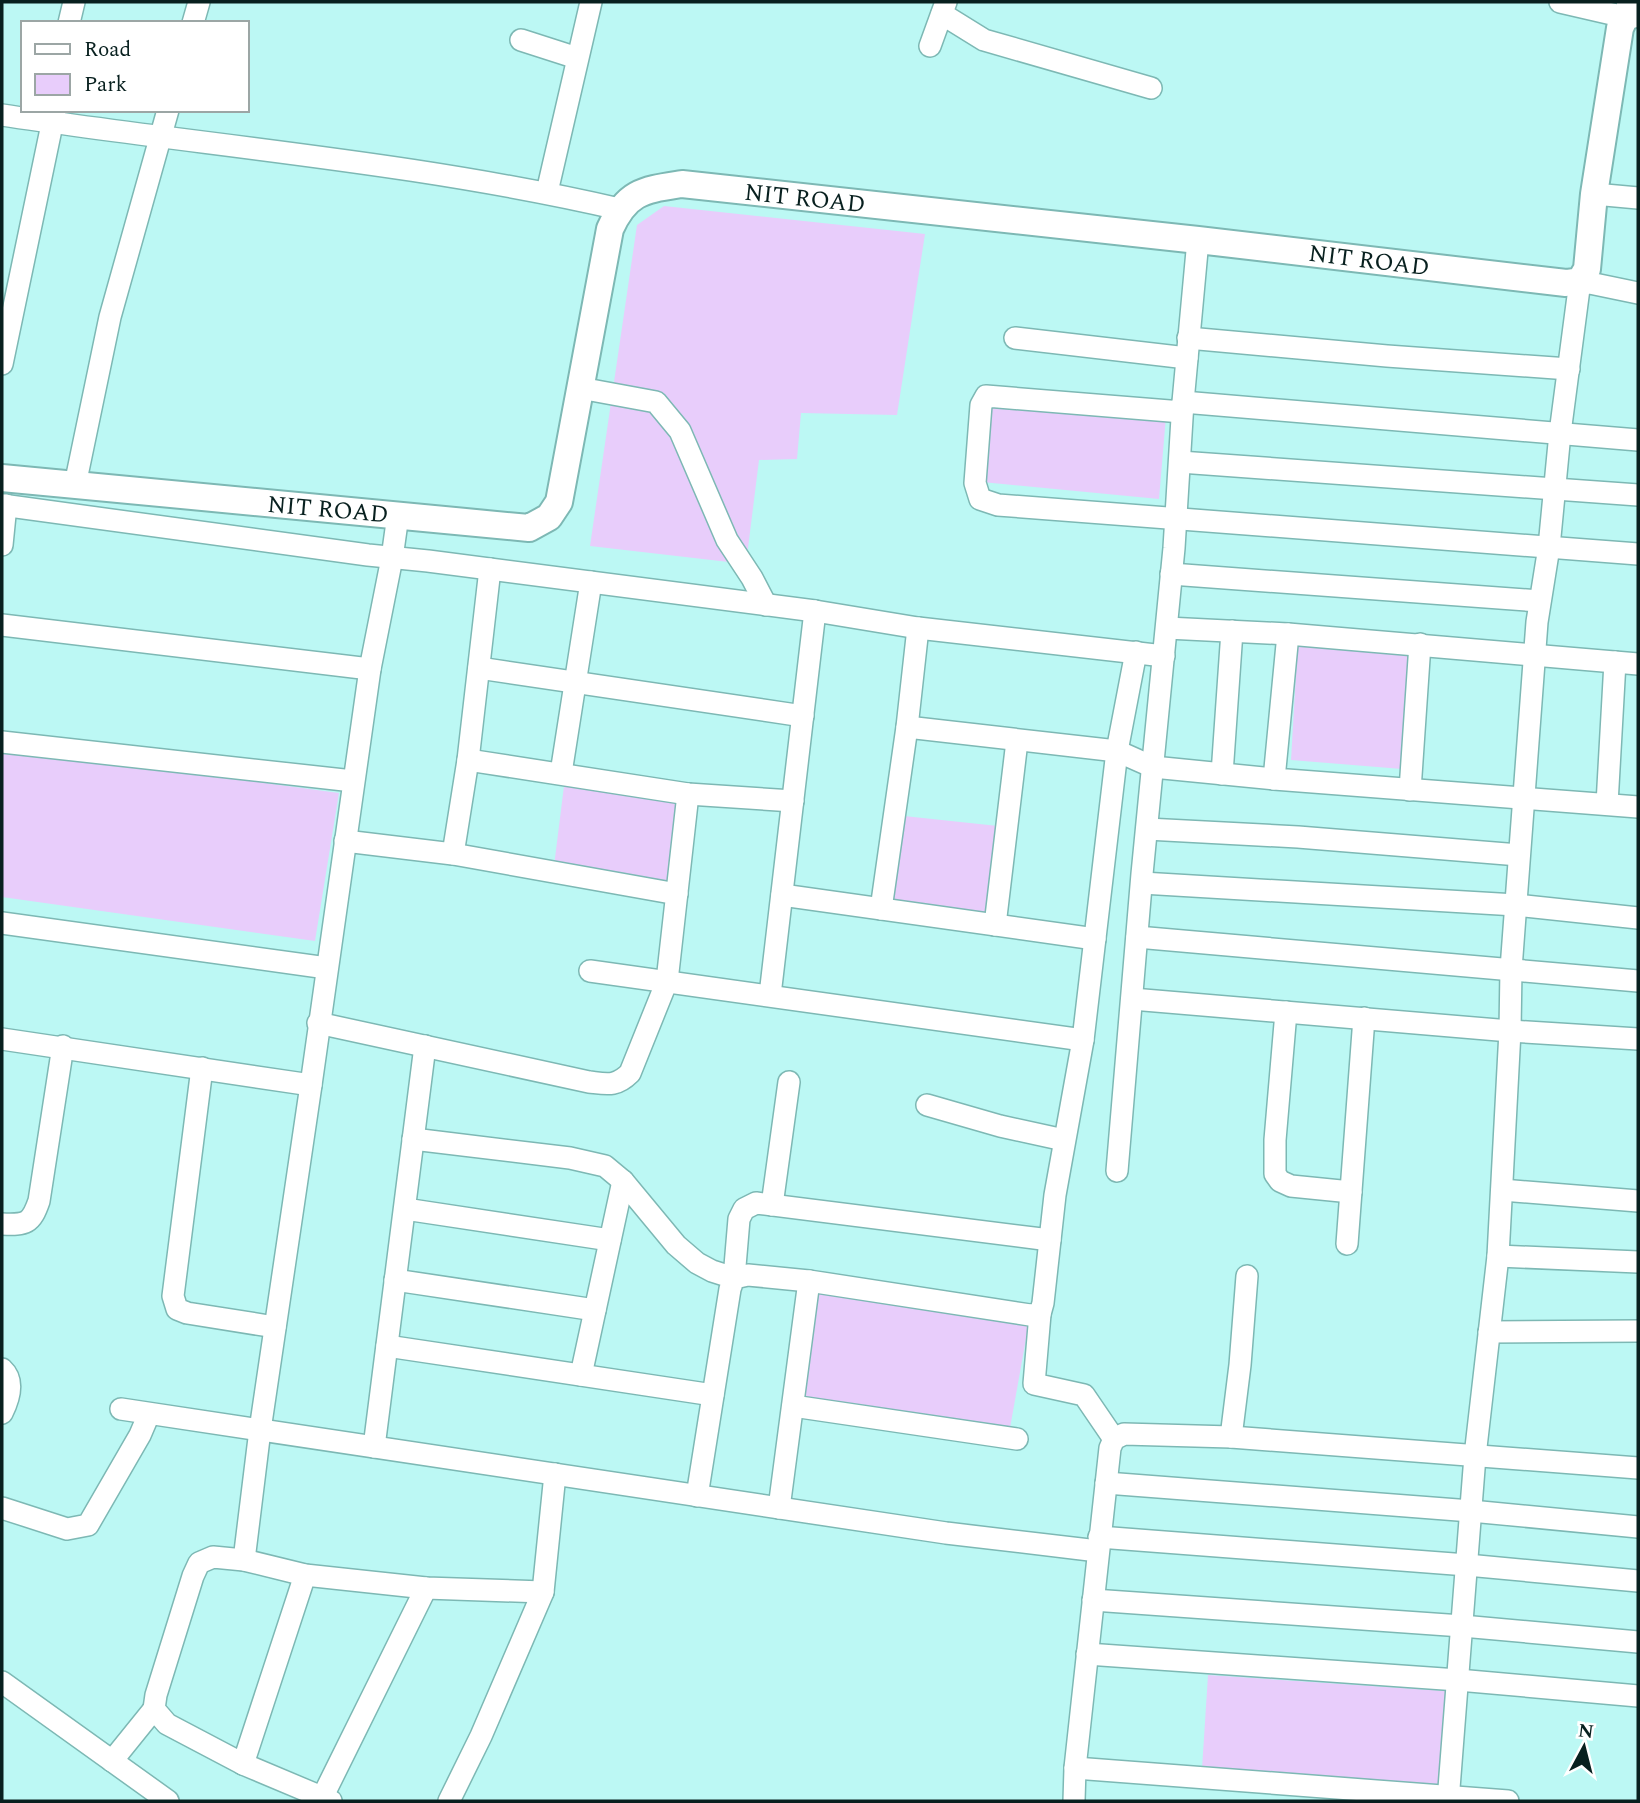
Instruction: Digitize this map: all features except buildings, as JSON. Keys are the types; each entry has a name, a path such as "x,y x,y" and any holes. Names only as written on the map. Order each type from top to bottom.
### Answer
{"main road":[{"path":"1580,281 1587,270 1594,194 1620,28 1630,10"},
{"name":"NIT ROAD","path":"2,478 529,527 549,517 559,502 610,229 619,209 631,198 655,188 682,184 1566,283 1580,281"}],"street":[{"path":"69,21 74,2"},
{"path":"194,21 199,2"},
{"path":"547,192 591,2"},
{"path":"1560,2 1630,10"},
{"path":"930,46 944,8 984,40 1151,88"},
{"path":"521,40 577,58"},
{"path":"75,485 110,317 167,112"},
{"path":"2,115 54,117 160,138 230,145 547,192 619,209"},
{"path":"2,364 54,117"},
{"path":"1594,194 1638,198"},
{"path":"1117,1171 1167,628 1198,240"},
{"path":"1448,1799 1475,1456 1497,1264 1511,969 1534,655 1556,488 1560,433 1580,281 1638,293"},
{"path":"1015,338 1388,356 1569,369"},
{"path":"580,388 656,402 680,431 727,540 766,605"},
{"path":"1638,440 1183,407 986,396 981,405 975,483 980,499 998,505 1638,554"},
{"path":"1180,462 1638,495"},
{"path":"2,545 4,505 392,558 815,611 918,628 1164,656"},
{"path":"244,1560 260,1430 353,781 398,515"},
{"path":"453,854 468,760 490,569"},
{"path":"1171,574 1539,601"},
{"path":"561,773 591,582"},
{"path":"770,995 815,611"},
{"path":"2,625 370,669"},
{"path":"881,909 918,628"},
{"path":"1167,628 1420,644 1638,664"},
{"path":"1222,774 1232,631"},
{"path":"1274,779 1288,634"},
{"path":"1410,790 1420,644"},
{"path":"1114,1439 1084,1395 1034,1384 1055,1195 1083,1040 1117,751 1136,652"},
{"path":"1607,804 1615,662"},
{"path":"479,668 803,716"},
{"path":"907,726 1117,751 1153,767 1638,807"},
{"path":"995,925 1017,741"},
{"path":"2,742 353,781"},
{"path":"468,760 688,794 793,801"},
{"path":"318,1023 589,1082 621,1082 630,1073 667,981 688,794"},
{"path":"1147,830 1297,837 1519,855"},
{"path":"345,841 453,854 677,894"},
{"path":"1142,883 1516,905 1638,918"},
{"path":"782,895 1095,939"},
{"path":"2,923 327,968"},
{"path":"1137,937 1638,981"},
{"path":"590,971 1083,1040"},
{"path":"1132,999 1510,1031 1638,1039"},
{"path":"1286,1012 1275,1140 1275,1174 1280,1181 1292,1186 1351,1192"},
{"path":"1347,1244 1364,1018"},
{"path":"2,1038 311,1086"},
{"path":"2,1224 24,1223 33,1218 39,1201 63,1046"},
{"path":"374,1447 425,1046"},
{"path":"202,1068 173,1296 177,1309 187,1313 275,1327"},
{"path":"772,1205 789,1082"},
{"path":"927,1105 1063,1147"},
{"path":"413,1139 591,1162 604,1166 623,1181 676,1245 697,1263 734,1278 748,1275 809,1281 1030,1315 1040,1314"},
{"path":"581,1375 623,1181"},
{"path":"1502,1190 1638,1200"},
{"path":"697,1496 730,1289 734,1278 739,1219 744,1209 756,1203 1050,1240"},
{"path":"404,1209 610,1240"},
{"path":"1497,1264 1638,1262"},
{"path":"1231,1437 1247,1276"},
{"path":"395,1280 595,1310"},
{"path":"779,1508 809,1281"},
{"path":"1490,1325 1638,1331"},
{"path":"387,1346 713,1395"},
{"path":"2,1369 9,1379 9,1389 8,1401 2,1413"},
{"path":"793,1406 1017,1439"},
{"path":"121,1409 946,1533 1467,1565 1638,1581"},
{"path":"2,1508 67,1529 88,1525 149,1414"},
{"path":"1074,1801 1098,1544 1110,1448 1114,1439 1124,1434 1231,1437 1638,1468"},
{"path":"449,1801 481,1736 543,1592 555,1475"},
{"path":"1106,1483 1471,1511 1638,1527"},
{"path":"112,1761 154,1709 193,1576 199,1563 212,1557 244,1560 305,1575 426,1588 543,1592"},
{"path":"243,1763 305,1575"},
{"path":"154,1709 167,1724 243,1763 326,1800 426,1588"},
{"path":"1093,1600 1462,1626 1638,1643"},
{"path":"1087,1654 1458,1680 1638,1696"},
{"path":"3,1686 168,1801"},
{"path":"1075,1768 1448,1799 1508,1801"}],"green space":[{"path":"664,206 925,234 897,415 801,413 797,459 759,460 746,564 590,546 637,225"},
{"path":"990,400 1166,416 1159,499 982,482"},
{"path":"1298,640 1414,648 1402,769 1291,760"},
{"path":"2,747 339,793 315,941 2,897"},
{"path":"565,778 681,798 671,885 554,866"},
{"path":"904,816 998,826 988,916 890,902"},
{"path":"818,1292 1029,1322 1010,1428 803,1397"},
{"path":"1208,1675 1446,1691 1438,1785 1202,1769"}]}
